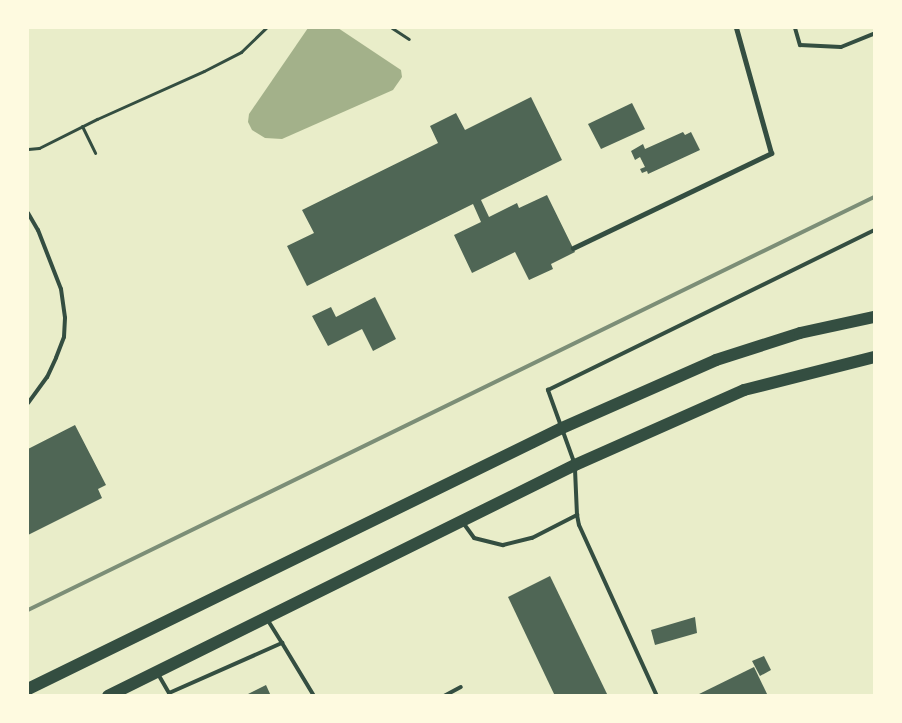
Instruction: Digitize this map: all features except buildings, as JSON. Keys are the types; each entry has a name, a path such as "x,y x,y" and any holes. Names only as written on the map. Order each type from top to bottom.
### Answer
{"main road":[{"path":"28,689 562,428 716,360 800,333 874,318"},
{"path":"108,696 462,519 575,465 744,390 874,357"}],"street":[{"path":"573,248 771,152 736,28"}],"lane":[{"path":"795,28 800,45 841,47 874,34"},
{"path":"28,213 38,230 61,289 65,318 64,337 56,358 47,377 28,403"},
{"path":"657,696 582,532 577,515 575,465 548,390 874,230"},
{"path":"462,519 474,538 502,545 532,538 577,515"},
{"path":"266,617 314,696"},
{"path":"157,671 169,694 282,643"},
{"path":"444,696 462,687"}],"path":[{"path":"28,149 39,148 82,126 234,56 260,36 266,28"},
{"path":"392,28 409,39"},
{"path":"82,126 95,154"}],"shaded area":[{"path":"308,28 338,28 401,70 402,77 393,90 282,139 265,138 252,130 248,122 249,114"}],"railway":[{"path":"28,610 874,197"}]}
